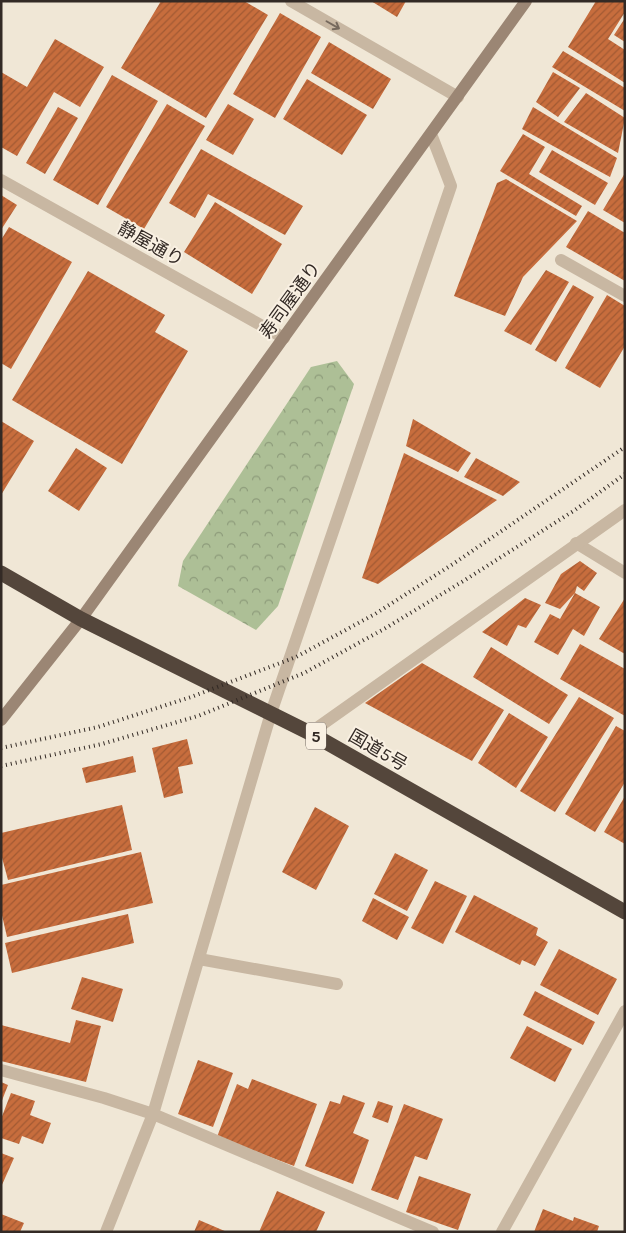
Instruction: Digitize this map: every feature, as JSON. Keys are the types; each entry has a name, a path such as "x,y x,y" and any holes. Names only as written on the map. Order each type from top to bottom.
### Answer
{"highway":[{"name":"国道5号","path":"1,573 81,619 310,733 625,912"}],"street":[{"path":"291,1 458,97"},
{"name":"寿司屋通り","path":"1,720 81,619 526,1"},
{"path":"106,1232 154,1114 271,713 451,186 430,134"},
{"name":"静屋通り","path":"1,180 284,338"},
{"path":"561,260 625,296"},
{"path":"310,733 625,510"},
{"path":"576,543 625,573"},
{"path":"199,959 337,984"},
{"path":"502,1232 625,1011"},
{"path":"1,1070 104,1098 154,1114 433,1232"}],"green space":[{"path":"337,361 354,384 278,606 256,630 178,586 183,561 311,367"}],"building":[{"path":"161,1 244,1 268,15 206,118 121,68"},
{"path":"371,1 406,1 397,17"},
{"path":"596,1 625,1 625,12 608,39 625,50 625,83 568,47"},
{"path":"280,13 321,37 275,118 233,94"},
{"path":"625,18 625,42 614,35"},
{"path":"55,39 104,67 80,107 54,92 17,156 1,147 1,72 27,87"},
{"path":"329,42 391,79 373,109 311,73"},
{"path":"563,51 625,88 625,111 552,67"},
{"path":"553,72 580,88 558,117 536,102"},
{"path":"112,75 158,101 98,205 53,180"},
{"path":"307,79 367,115 342,155 283,119"},
{"path":"586,93 625,118 618,153 564,122"},
{"path":"167,104 205,126 144,229 106,207"},
{"path":"228,104 254,119 233,155 206,140"},
{"path":"58,107 78,118 45,174 26,163"},
{"path":"533,107 617,158 610,177 522,129"},
{"path":"523,134 545,147 529,174 582,206 576,216 500,171"},
{"path":"201,149 303,206 285,235 208,194 195,218 169,203"},
{"path":"552,150 608,183 595,205 539,172"},
{"path":"625,173 625,223 603,210"},
{"path":"506,179 577,221 523,277 505,316 454,296 497,183"},
{"path":"1,195 17,205 1,230"},
{"path":"215,202 282,244 252,294 184,252"},
{"path":"588,211 625,233 625,281 566,247"},
{"path":"9,227 72,262 11,369 1,363 1,240"},
{"path":"546,270 569,282 531,345 504,331"},
{"path":"88,271 165,315 155,332 188,351 122,464 12,400"},
{"path":"573,285 594,297 556,362 535,350"},
{"path":"607,295 625,306 625,346 600,388 565,368"},
{"path":"413,419 471,453 458,472 406,446"},
{"path":"1,421 34,441 1,495"},
{"path":"76,448 107,468 79,511 48,491"},
{"path":"404,453 497,500 378,584 362,578"},
{"path":"476,458 520,482 503,496 464,477"},
{"path":"580,561 597,573 584,591 577,586 575,593 560,609 545,603 561,574"},
{"path":"575,593 600,607 584,636 573,629 558,655 534,642 550,614 560,619"},
{"path":"525,598 541,605 526,628 518,625 507,646 482,632"},
{"path":"625,598 625,654 599,639"},
{"path":"580,644 625,669 625,716 560,679"},
{"path":"491,647 568,695 549,724 473,677"},
{"path":"422,663 504,710 472,761 365,703"},
{"path":"579,697 614,718 555,812 520,791"},
{"path":"509,713 548,737 516,788 478,763"},
{"path":"616,726 625,731 625,782 595,832 565,814"},
{"path":"187,739 193,764 178,767 183,793 164,798 152,748"},
{"path":"133,756 136,772 86,783 82,768"},
{"path":"625,796 625,844 604,832"},
{"path":"122,805 132,850 8,880 1,854 1,833"},
{"path":"315,807 349,826 316,890 282,872"},
{"path":"141,852 153,903 7,937 1,911 1,885"},
{"path":"395,853 428,870 407,911 374,894"},
{"path":"435,881 467,896 443,944 411,928"},
{"path":"474,895 538,928 536,935 548,942 535,966 522,960 520,965 455,932"},
{"path":"373,898 409,917 397,940 362,921"},
{"path":"128,914 134,943 12,973 5,943"},
{"path":"559,949 617,979 598,1015 540,985"},
{"path":"82,977 123,989 113,1022 71,1009"},
{"path":"535,991 595,1022 583,1045 523,1015"},
{"path":"76,1020 101,1026 86,1082 1,1061 1,1025 70,1043"},
{"path":"527,1026 572,1049 555,1082 510,1058"},
{"path":"198,1060 233,1073 213,1127 178,1114"},
{"path":"252,1079 317,1104 294,1166 217,1137 237,1084 248,1089"},
{"path":"1,1082 8,1085 1,1103"},
{"path":"11,1093 35,1101 30,1115 51,1123 43,1144 22,1136 19,1144 1,1138 1,1119"},
{"path":"343,1095 365,1103 353,1133 369,1140 353,1184 305,1166 330,1101 340,1104"},
{"path":"378,1101 393,1106 388,1123 372,1117"},
{"path":"404,1104 443,1119 427,1160 415,1156 398,1200 371,1190"},
{"path":"1,1153 14,1158 1,1187"},
{"path":"419,1176 471,1194 458,1230 406,1212"},
{"path":"277,1191 325,1212 316,1232 259,1232"},
{"path":"543,1209 573,1221 574,1217 599,1226 597,1232 534,1232"},
{"path":"1,1214 24,1223 20,1232 1,1232"},
{"path":"199,1220 227,1232 194,1232"}],"railway":[{"path":"1,748 98,727 191,697 296,657 375,614 453,564 625,447"},
{"path":"1,766 102,744 198,716 304,673 384,629 465,580 575,510 625,474"}]}
